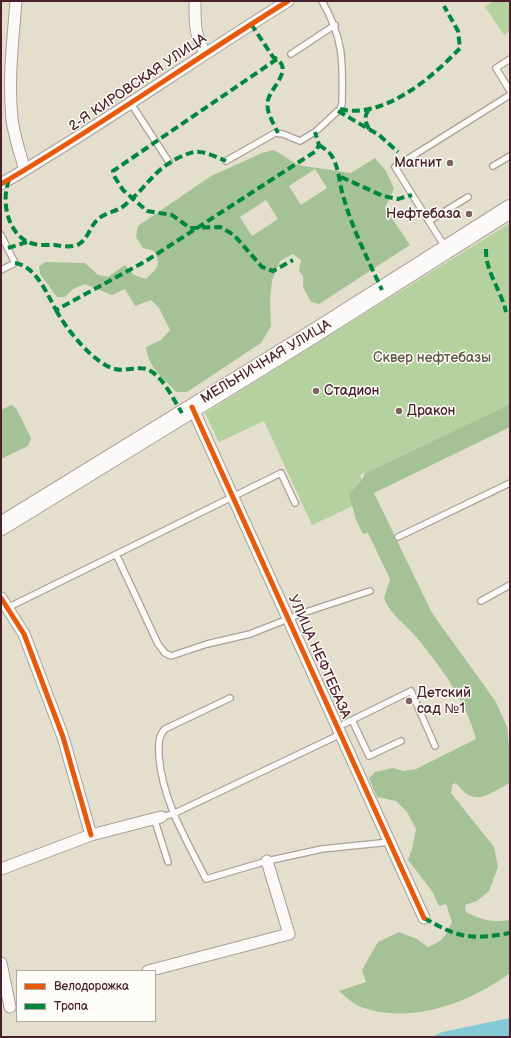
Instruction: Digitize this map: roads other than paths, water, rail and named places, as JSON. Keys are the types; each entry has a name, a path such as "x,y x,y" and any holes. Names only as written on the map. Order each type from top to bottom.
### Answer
{"main road":[{"name":"МЕЛЬНИЧНАЯ УЛИЦА","path":"1,526 192,407 305,339 510,209"}],"street":[{"path":"16,1 10,86 12,120 25,170"},
{"path":"195,1 195,31 198,43 205,52"},
{"name":"2-Я КИРОВСКАЯ УЛИЦА","path":"1,184 73,141 205,52 288,1"},
{"name":"УЛИЦА НЕФТЕБАЗА","path":"192,407 288,619 342,729 424,918"},
{"path":"4,603 24,634 63,736 91,835"},
{"path":"1,869 91,835 157,818"},
{"path":"152,970 289,934 267,861"},
{"path":"1,963 9,1007"}],"lane":[{"path":"226,161 275,133 283,134 300,142 315,132 340,109 342,104 343,60 339,36 335,25 322,1"},
{"path":"291,54 335,25"},
{"path":"510,59 496,68 510,91"},
{"path":"446,249 395,167 510,95"},
{"path":"130,102 169,162"},
{"path":"493,166 510,156"},
{"path":"429,221 468,197"},
{"path":"1,235 15,263 1,270"},
{"path":"4,603 116,554 281,473 295,503"},
{"path":"398,537 510,483"},
{"path":"116,554 158,644 165,653 172,656 207,644 250,634 288,619 370,591"},
{"path":"481,601 510,585"},
{"path":"168,862 157,818 173,814 342,729 352,720 411,691 435,746"},
{"path":"230,698 165,729 160,734 159,744 161,778 173,814 206,879 267,861 322,849 390,842"},
{"path":"352,720 369,756 401,741"}],"water":[{"path":"510,1018 510,1037 432,1037 442,1032"}],"place":[{"name":"Магнит","path":"450,163"},
{"name":"Нефтебаза","path":"469,214"},
{"name":"Стадион","path":"316,391"},
{"name":"Дракон","path":"399,411"},
{"name":"Детский сад №1","path":"409,701"}],"park label":[{"name":"Сквер нефтебазы","path":"432,358"}]}
